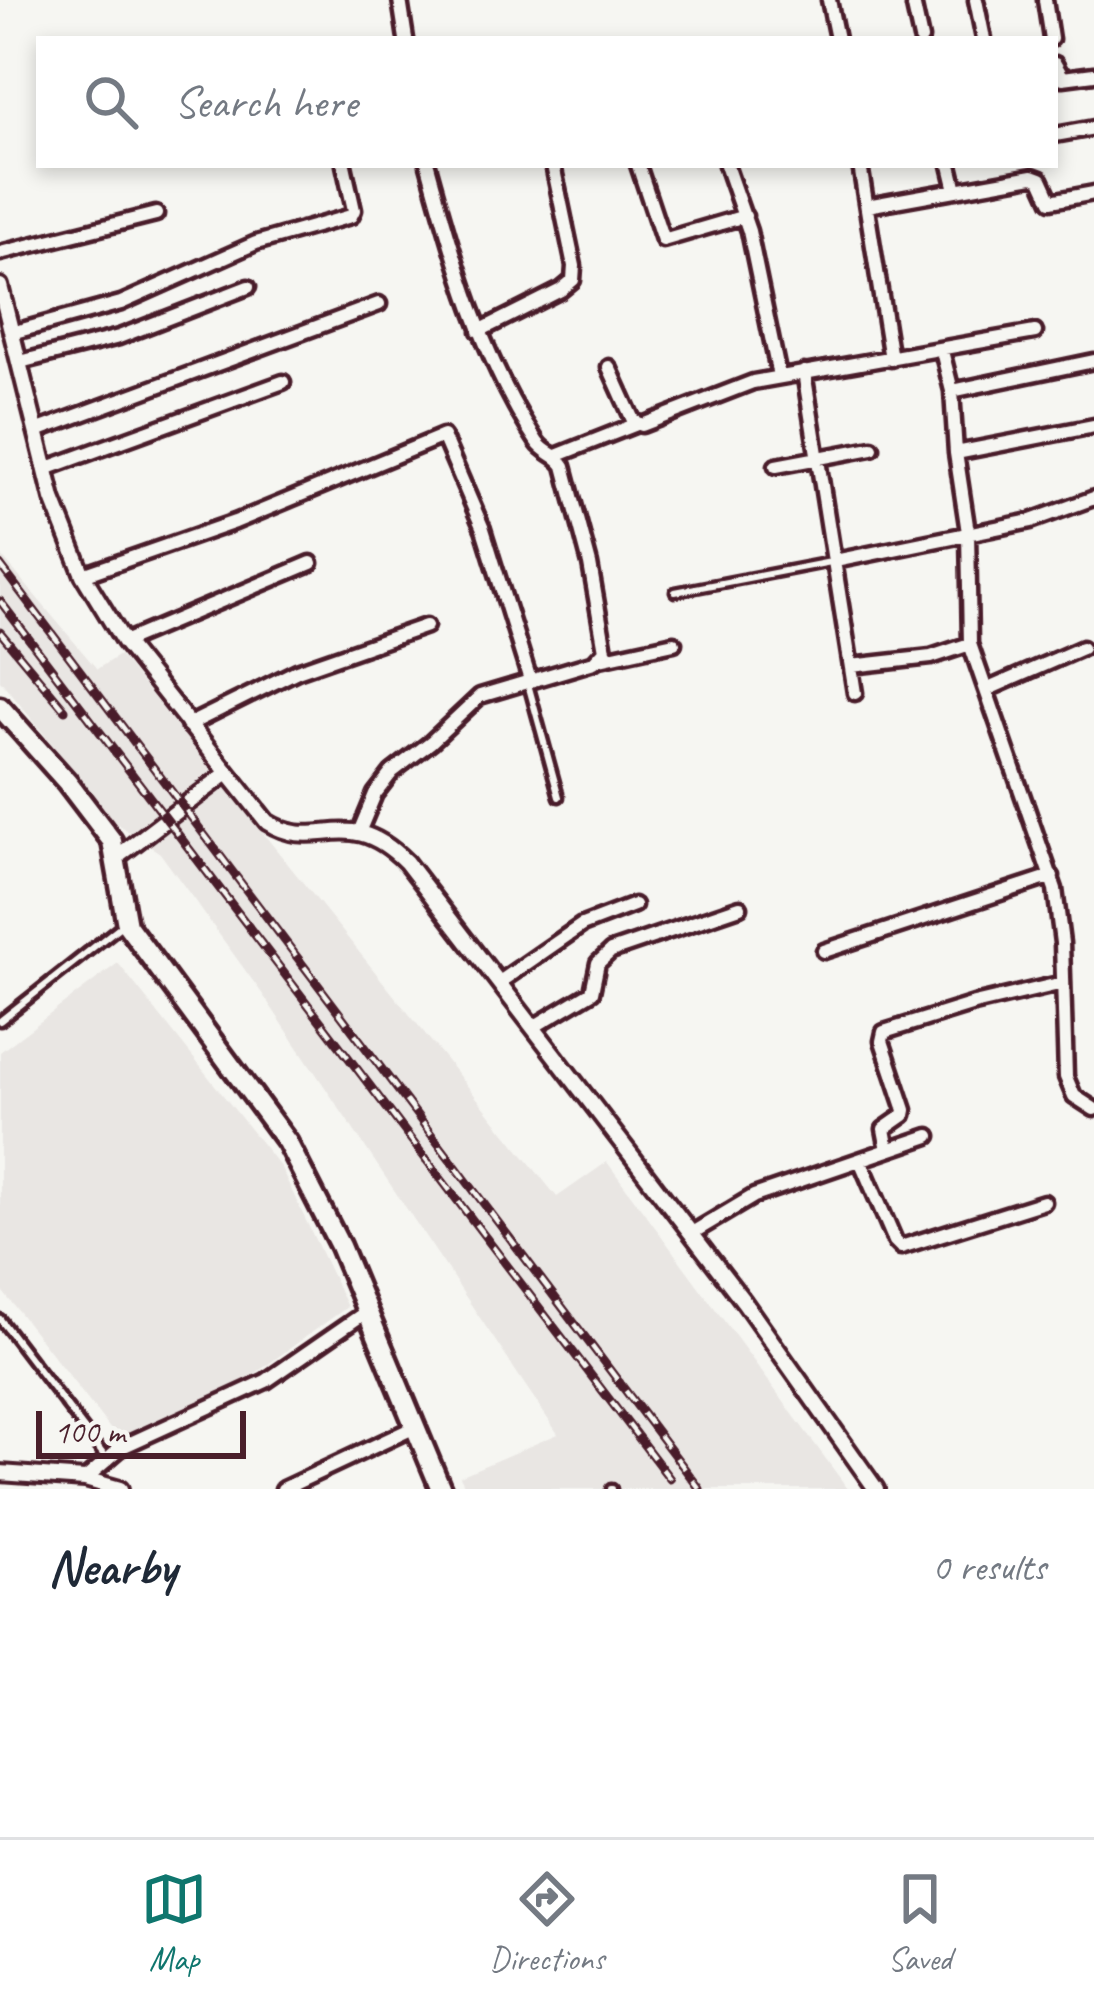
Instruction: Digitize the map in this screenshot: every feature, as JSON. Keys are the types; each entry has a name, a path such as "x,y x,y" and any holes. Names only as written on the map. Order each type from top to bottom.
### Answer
{"main road":[{"path":"0,707 97,819 117,857 126,921 287,1142 313,1188 441,1489"}],"street":[{"path":"400,0 406,36"},
{"path":"829,0 836,36"},
{"path":"976,0 983,36"},
{"path":"1045,0 1051,36"},
{"path":"914,7 920,36"},
{"path":"1058,69 1063,78 1094,74"},
{"path":"1058,134 1094,128"},
{"path":"11,333 121,303 256,243 351,216 354,210 345,168"},
{"path":"429,168 479,331 539,445 564,466 590,564 605,650 600,659"},
{"path":"479,331 573,280 554,168"},
{"path":"639,168 663,240 745,216"},
{"path":"727,168 745,216 779,376"},
{"path":"861,168 891,358"},
{"path":"951,168 956,190"},
{"path":"867,206 1033,176 1041,179 1051,201 1094,193"},
{"path":"0,253 55,243 156,214"},
{"path":"0,286 45,469 82,575 124,642 257,813 277,829 291,833 359,830 380,839 406,862 692,1233 875,1489"},
{"path":"20,362 119,338 248,287"},
{"path":"36,431 380,304"},
{"path":"556,456 729,389 779,376 1034,332"},
{"path":"942,350 952,391 968,532 970,644 1052,876 1062,943 1066,1077 1075,1096 1094,1109"},
{"path":"952,391 1094,362"},
{"path":"609,367 637,424"},
{"path":"804,372 855,693"},
{"path":"45,469 283,382"},
{"path":"956,454 1094,426"},
{"path":"82,575 236,522 443,436 483,529 529,680"},
{"path":"776,466 872,448"},
{"path":"835,561 1031,521 1094,498"},
{"path":"124,642 311,563"},
{"path":"188,725 297,671 426,626"},
{"path":"359,830 375,794 392,772 480,696 600,659 674,643"},
{"path":"851,667 931,657 970,644"},
{"path":"986,690 1082,648"},
{"path":"117,857 226,773"},
{"path":"824,951 1052,876"},
{"path":"500,981 572,931 634,905"},
{"path":"535,1026 592,992 598,963 611,951 740,907"},
{"path":"888,1150 885,1127 905,1110 882,1041 884,1032 1063,982"},
{"path":"692,1233 754,1196 929,1136"},
{"path":"860,1160 895,1241 902,1247 1044,1202"},
{"path":"85,1479 106,1458 144,1435 266,1381 366,1312"},
{"path":"283,1489 413,1428"},
{"path":"0,1473 85,1479 120,1489"}],"lane":[{"path":"675,592 835,561"},
{"path":"529,680 559,796"},
{"path":"0,1021 126,921"},
{"path":"0,1319 106,1458"}],"shaded area":[{"path":"0,554 97,669 119,655 557,1197 607,1162 848,1489 466,1489 460,1476 558,1434 261,992 160,853 116,823 0,680"},
{"path":"118,963 281,1168 347,1307 245,1381 119,1440 0,1288 0,1052"}],"railway":[{"path":"0,565 700,1489"},
{"path":"0,601 670,1479"},
{"path":"0,632 65,710"}]}
